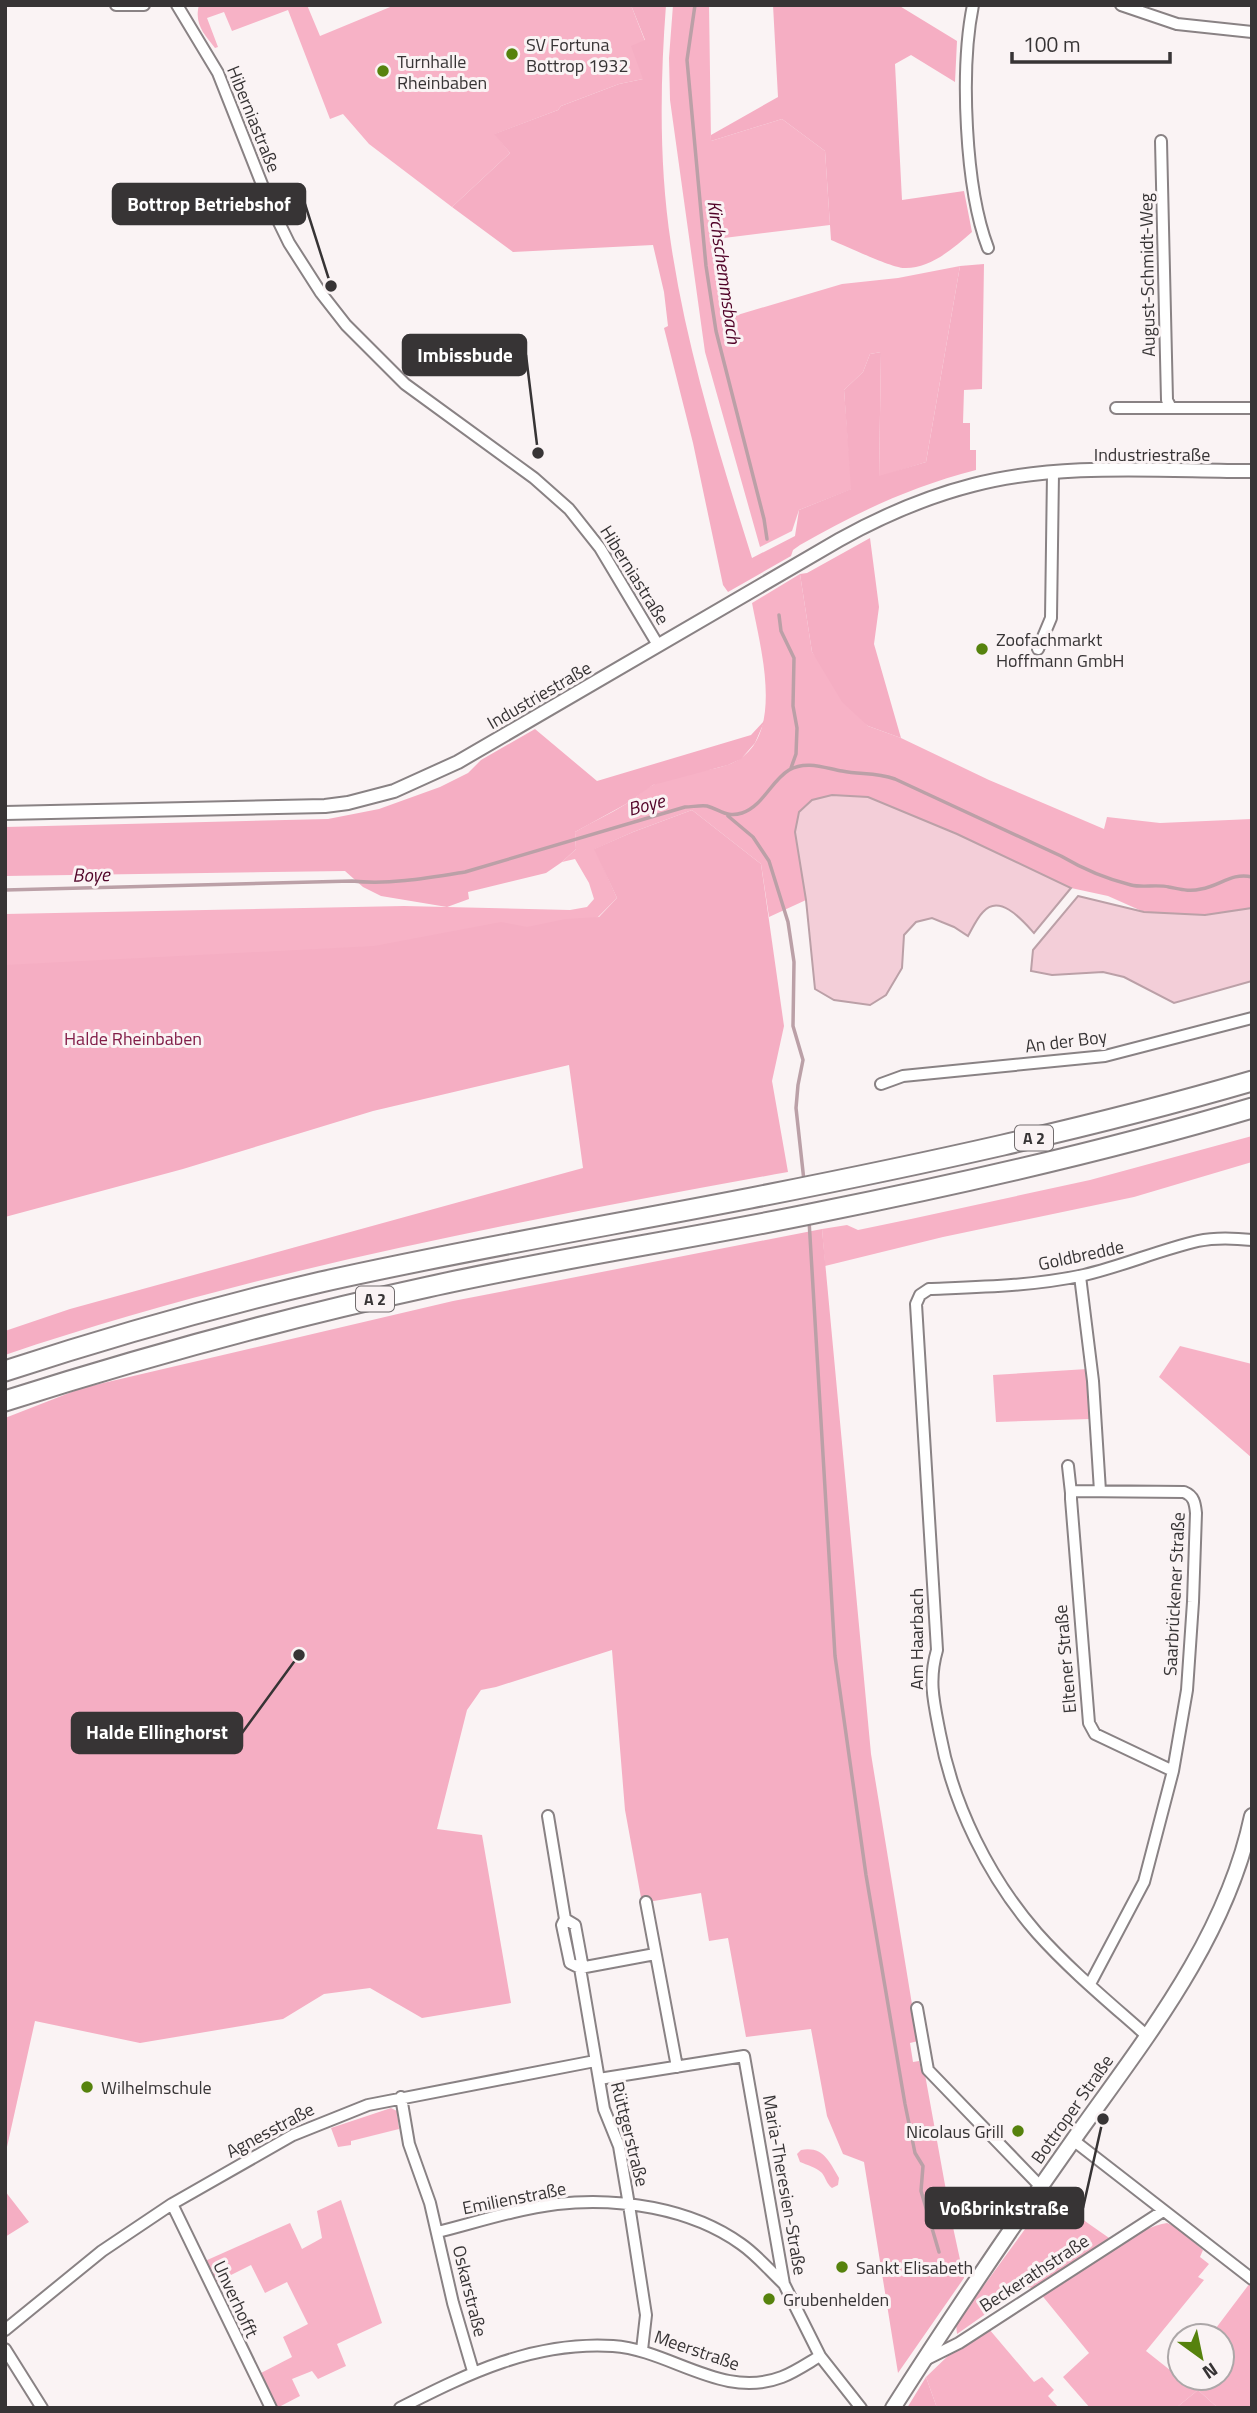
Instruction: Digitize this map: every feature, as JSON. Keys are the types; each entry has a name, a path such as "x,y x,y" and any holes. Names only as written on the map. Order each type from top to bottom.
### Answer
{"highway":[{"name":"A 2","path":"5,1371 160,1323 320,1283 814,1185 1049,1135 1252,1081"},
{"name":"A 2","path":"5,1401 156,1355 344,1306 431,1286 819,1212 1085,1154 1252,1108"}],"main road":[{"name":"Bottroper Straße","path":"893,2408 1073,2140 1177,1992 1200,1953 1239,1865 1252,1816"}],"street":[{"path":"116,5 144,5"},
{"name":"Hiberniastraße","path":"177,5 218,73 269,202 289,243 321,293 346,325 405,384 534,478 569,509 600,548 658,645"},
{"path":"973,5 968,40 967,130 980,223 988,248"},
{"path":"1121,5 1177,24 1252,32"},
{"name":"August-Schmidt-Weg","path":"1161,141 1167,400 1171,408"},
{"path":"1116,408 1252,408"},
{"name":"Industriestraße","path":"5,813 299,808 348,803 394,791 433,775 481,749 839,540 889,514 934,496 975,484 1053,473 1108,470 1252,471"},
{"path":"1038,649 1051,618 1053,473"},
{"name":"An der Boy","path":"881,1084 903,1076 1105,1056 1252,1018"},
{"name":"Goldbredde","path":"918,1298 929,1289 1036,1282 1080,1276 1114,1268 1200,1240 1252,1240"},
{"path":"1071,1493 1100,1490 1093,1381 1080,1276"},
{"name":"Am Haarbach","path":"918,1298 915,1308 937,1650 931,1688 944,1757 971,1828 1007,1893 1038,1933 1146,2035"},
{"name":"Eltener Straße","path":"1068,1466 1088,1723 1095,1734 1173,1770"},
{"name":"Saarbrückener Straße","path":"1090,1984 1144,1882 1173,1770 1188,1677 1194,1580 1195,1502 1191,1495 1184,1492 1100,1490"},
{"name":"Rüttgerstraße","path":"548,1816 565,1919 562,1925 570,1963 580,1968 604,2109 619,2147 646,2315 642,2350"},
{"path":"646,1902 677,2067"},
{"path":"580,1968 655,1954"},
{"path":"917,2008 928,2070 1041,2187"},
{"name":"Maria-Theresien-Straße","path":"598,2079 744,2056 784,2284 820,2357 862,2408"},
{"name":"Agnesstraße","path":"5,2330 102,2251 172,2204 293,2135 368,2105 595,2061"},
{"name":"Oskarstraße","path":"401,2097 409,2144 430,2203 453,2303 473,2371"},
{"path":"1073,2140 1252,2279"},
{"name":"Emilienstraße","path":"438,2232 522,2210 558,2204 591,2202 629,2205 664,2211 722,2232 743,2245 784,2284"},
{"name":"Unverhofft","path":"172,2204 271,2408"},
{"name":"Beckerathstraße","path":"923,2361 959,2343 1163,2211"},
{"name":"Meerstraße","path":"400,2408 473,2371 542,2350 588,2345 642,2350 704,2375 738,2384 782,2377 820,2357"},
{"path":"5,2349 42,2408"}],"green space":[{"path":"199,5 307,5 320,36 395,5 631,5 645,41 643,79 619,84 495,134 510,153 452,207 369,144 343,114 330,119 288,10 232,31 224,12 207,18 218,47 215,48 199,23"},
{"path":"631,5 666,5 662,125 664,185 671,244 695,363 752,558 795,536 799,510 851,489 844,390 863,372 870,354 881,352 879,476 926,462 960,266 984,264 982,389 964,390 963,423 970,423 970,450 976,450 976,470 907,492 864,511 800,545 793,550 791,556 728,592 723,585 693,443 664,328 668,326 664,292 653,245 513,252 452,207 510,153 494,134 619,84 643,79 631,46 645,40"},
{"path":"673,5 709,5 711,141 782,119 825,151 830,225 724,238 734,316 842,284 898,278 960,266 926,462 879,477 881,352 870,354 863,372 844,390 852,489 799,510 792,531 760,547 705,352 670,100 669,58"},
{"path":"773,5 898,5 957,41 955,82 911,55 895,64 902,200 964,191 972,232 949,251 923,265 904,268 831,240 825,151 782,119 711,141 711,135 778,97"},
{"path":"870,538 879,607 874,644 901,738 868,726 842,702 812,652 800,574 807,573"},
{"name":"Halde Rheinbaben","path":"800,574 812,652 868,726 901,738 989,780 1104,829 1107,817 1160,823 1252,819 1252,908 1205,915 1144,912 1108,896 1071,888 957,834 868,797 832,795 812,800 799,812 795,832 806,900 769,917 761,864 692,810 595,849 617,898 598,917 5,1207 5,914 404,906 570,910 587,907 594,899 589,883 575,859 562,862 576,849 575,832 662,781 730,764 748,752 759,735 765,715 766,691 752,603"},
{"path":"765,720 755,743 741,759 653,785 626,804 575,832 576,849 546,873 468,892 469,899 447,907 381,896 363,887 345,871 5,876 5,827 328,819 379,809 440,787 468,773 481,760 535,729 597,781 751,735"},
{"name":"Halde Rheinbaben","path":"692,810 761,864 784,1026 772,1081 788,1172 393,1249 197,1297 5,1355 5,1331 70,1309 583,1168 569,1065 373,1111 183,1169 5,1217 5,965 374,946 501,922 527,927 566,919 599,917 617,898 594,849"},
{"path":"1252,1136 1252,1162 1134,1197 943,1237 825,1266 822,1229 847,1225 858,1230 911,1219 1090,1180"},
{"path":"822,1229 871,1754 918,2041 910,2043 913,2062 919,2061 921,2069 924,2069 964,2278 898,2373 864,2162 843,2154 827,2116 811,2029 746,2037 728,1938 709,1941 701,1893 642,1903 625,1810 612,1650 481,1690 467,1710 437,1829 482,1835 511,2003 422,2018 370,1988 324,1994 283,2019 140,2043 35,2021 5,2156 5,1418 82,1388 453,1301"},
{"path":"1180,1346 1252,1364 1252,1458 1159,1377"},
{"path":"1087,1369 1090,1419 996,1422 993,1375"},
{"path":"391,2108 397,2111 399,2129 338,2147 331,2128"},
{"path":"801,2150 815,2150 824,2156 839,2178 838,2185 832,2188 820,2171 800,2162 797,2154"},
{"path":"5,2191 29,2222 5,2237"},
{"path":"1049,2196 1112,2240 1034,2289 1029,2287 1014,2294 957,2334 956,2324"},
{"path":"341,2200 382,2323 337,2344 346,2366 318,2379 312,2371 292,2379 300,2396 277,2408 259,2374 292,2357 283,2337 308,2324 287,2282 265,2293 251,2265 215,2283 205,2261 290,2223 302,2249 322,2238 317,2211"},
{"path":"1167,2223 1174,2226 1203,2250 1200,2257 1209,2264 1198,2277 1204,2280 1170,2322 1166,2322 1166,2327 1146,2351 1166,2367 1166,2392 1196,2392 1176,2408 1090,2408 1063,2377 1089,2353 1040,2293 1103,2253 1155,2226"},
{"path":"1250,2283 1252,2408 1218,2408 1200,2392 1236,2392 1236,2322 1221,2322"},
{"path":"989,2329 1034,2382 1042,2377 1054,2390 1048,2396 1059,2408 937,2408 926,2377 952,2352"},
{"path":"926,2377 937,2408 907,2408"},
{"path":"1196,2392 1200,2392 1218,2408 1176,2408"}],"shaded area":[{"path":"832,795 868,797 957,834 1071,888 1034,933 1011,911 997,906 983,912 968,936 932,918 916,922 904,935 902,968 886,995 870,1005 834,1000 815,989 806,900 795,832 799,812 812,800"},
{"path":"1078,896 1144,912 1205,915 1252,908 1252,981 1174,1003 1124,977 1103,972 1052,975 1031,971 1033,950"}],"waterway":[{"name":"Kirchschemmsbach","path":"695,5 687,60 706,266 716,331 767,539"},
{"name":"Kirchschemmsbach","path":"779,615 781,631 794,658 793,706 797,728 796,754 791,768"},
{"name":"Boye","path":"5,890 380,882 465,872 685,807 707,806 728,814 742,813 756,805 789,770 809,765 895,779 1086,869 1131,885 1192,890 1238,876 1252,877"},
{"path":"728,816 753,837 769,861 788,922 794,962 793,1026 803,1060 796,1108 804,1181"},
{"path":"809,1220 835,1656 866,1875 905,2104 915,2153 923,2166 921,2191 939,2252"}],"place":[{"name":"SV Fortuna Bottrop 1932","path":"512,54"},
{"name":"Turnhalle Rheinbaben","path":"383,71"},
{"name":"Bottrop Betriebshof","path":"331,286"},
{"name":"Imbissbude","path":"538,453"},
{"name":"Zoofachmarkt Hoffmann GmbH","path":"982,649"},
{"name":"Halde Ellinghorst","path":"299,1655"},
{"name":"Wilhelmschule","path":"87,2087"},
{"name":"Voßbrinkstraße","path":"1103,2119"},
{"name":"Nicolaus Grill","path":"1018,2131"},
{"name":"Sankt Elisabeth","path":"842,2267"},
{"name":"Grubenhelden","path":"769,2299"}]}
